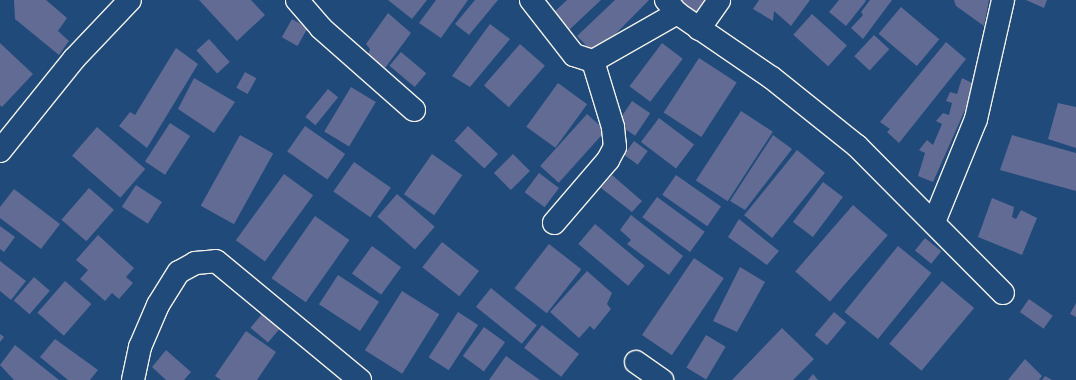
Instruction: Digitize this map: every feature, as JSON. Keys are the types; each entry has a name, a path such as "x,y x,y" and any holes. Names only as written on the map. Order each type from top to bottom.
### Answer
{"street":[{"path":"0,151 74,59 130,0"},
{"path":"297,0 321,28 414,110"},
{"path":"531,0 574,55 593,61"},
{"path":"699,29 719,0"},
{"path":"934,222 976,119 1003,0"},
{"path":"593,61 671,7 699,29 815,110 934,222 1003,293"},
{"path":"554,223 608,160 615,147 613,127 593,61"},
{"path":"133,380 140,347 158,305 179,272 195,263 216,261 360,380"},
{"path":"636,362 662,380"}],"building":[{"path":"14,0 46,0 67,18 58,31 69,41 59,55 15,19"},
{"path":"199,0 251,0 265,15 237,41"},
{"path":"388,0 427,0 412,19"},
{"path":"436,0 468,0 441,38 419,23"},
{"path":"475,0 498,0 469,35 455,24"},
{"path":"567,0 601,0 568,31 552,14"},
{"path":"615,0 649,0 595,55 577,36"},
{"path":"675,0 707,0 696,16"},
{"path":"759,0 810,0 791,26 774,11 773,21 753,9"},
{"path":"839,0 866,1 846,26 829,12"},
{"path":"870,0 892,0 863,39 851,28 863,15 861,12"},
{"path":"954,0 989,0 984,26 956,6"},
{"path":"1026,0 1047,0 1044,8"},
{"path":"901,7 939,39 917,66 879,34"},
{"path":"388,13 411,33 385,68 368,55 370,49 366,44"},
{"path":"812,14 847,45 828,66 793,35"},
{"path":"292,19 308,28 298,46 282,37"},
{"path":"490,24 510,39 470,87 452,76"},
{"path":"874,35 889,49 870,71 854,56"},
{"path":"209,39 230,62 217,73 196,50"},
{"path":"946,42 966,59 899,143 887,132 890,129 880,122"},
{"path":"0,43 33,74 2,107 0,105"},
{"path":"662,43 683,59 650,102 630,86"},
{"path":"520,44 545,66 509,107 484,86"},
{"path":"176,48 198,64 147,148 119,126 130,112 135,115"},
{"path":"401,52 426,73 415,87 389,66"},
{"path":"699,58 737,83 701,137 664,113"},
{"path":"245,72 256,78 248,94 236,88"},
{"path":"194,78 235,102 214,133 178,109"},
{"path":"962,78 976,85 933,182 918,176 925,153 919,150 927,140 933,145 942,124 936,121 943,113 949,115 952,103 946,101 950,92 957,94"},
{"path":"558,83 587,104 555,148 526,127"},
{"path":"351,87 376,102 349,147 324,132"},
{"path":"328,89 338,97 315,125 305,117"},
{"path":"632,101 650,113 635,136 617,123"},
{"path":"1058,103 1076,107 1076,148 1048,139"},
{"path":"741,111 773,132 728,201 696,181"},
{"path":"587,114 606,131 559,183 540,166"},
{"path":"659,118 694,144 676,168 641,142"},
{"path":"170,123 190,136 165,175 145,162"},
{"path":"305,126 345,154 327,179 287,151"},
{"path":"468,126 498,154 484,169 454,141"},
{"path":"97,127 145,169 120,198 72,156"},
{"path":"240,135 273,153 234,224 201,206"},
{"path":"773,135 792,149 745,210 730,201"},
{"path":"1012,135 1076,153 1076,191 1000,170"},
{"path":"634,141 648,151 638,165 624,155"},
{"path":"797,150 825,173 772,238 744,215"},
{"path":"432,154 462,175 434,215 404,194"},
{"path":"513,154 530,171 511,190 494,173"},
{"path":"354,162 391,188 370,217 333,191"},
{"path":"539,173 559,188 545,207 525,192"},
{"path":"284,174 313,195 265,261 236,240"},
{"path":"612,175 642,201 632,212 601,188"},
{"path":"676,175 721,207 707,226 662,195"},
{"path":"823,182 843,197 813,237 793,222"},
{"path":"136,185 162,202 148,224 122,207"},
{"path":"89,188 114,210 86,241 61,220"},
{"path":"14,189 60,224 41,249 0,218 0,207"},
{"path":"397,194 435,227 415,249 377,217"},
{"path":"657,197 705,232 690,252 642,217"},
{"path":"992,198 1014,207 1012,217 1016,219 1021,210 1037,218 1022,255 978,237"},
{"path":"853,205 888,235 830,302 795,271"},
{"path":"631,215 683,256 669,275 627,244 631,240 620,230"},
{"path":"315,216 349,240 306,302 271,278"},
{"path":"739,219 779,251 767,265 728,237"},
{"path":"595,224 645,266 628,286 578,244"},
{"path":"0,226 15,237 4,252 0,249"},
{"path":"98,235 134,268 126,277 133,283 119,299 112,293 105,301 80,279 88,270 76,260"},
{"path":"925,238 941,251 931,264 915,250"},
{"path":"442,242 479,271 459,296 422,267"},
{"path":"549,244 581,269 547,313 515,288"},
{"path":"372,246 401,267 381,295 352,274"},
{"path":"898,246 931,273 878,339 845,312"},
{"path":"694,258 724,278 672,355 642,335"},
{"path":"0,261 26,281 11,300 0,291"},
{"path":"740,267 765,282 737,332 713,321"},
{"path":"587,271 612,293 607,304 611,309 594,330 590,326 579,338 550,312"},
{"path":"338,275 379,302 360,331 319,304"},
{"path":"34,277 50,291 30,314 14,300"},
{"path":"65,281 91,304 64,336 37,313"},
{"path":"942,281 974,308 921,371 889,344"},
{"path":"491,288 537,325 522,344 476,307"},
{"path":"402,291 439,314 402,374 365,350"},
{"path":"1029,299 1053,316 1044,329 1020,312"},
{"path":"1076,303 1076,317 1070,314"},
{"path":"458,312 478,325 449,370 429,357"},
{"path":"834,312 846,322 827,345 815,335"},
{"path":"262,314 280,329 268,343 250,328"},
{"path":"542,325 579,354 561,377 524,348"},
{"path":"484,327 505,342 484,371 463,356"},
{"path":"782,328 814,359 793,380 732,380"},
{"path":"246,331 276,352 257,380 221,380 215,376"},
{"path":"0,334 4,337 0,342"},
{"path":"706,335 726,347 706,379 686,368"},
{"path":"55,339 98,370 90,380 68,380 40,357"},
{"path":"15,345 59,380 14,380 0,365"},
{"path":"166,350 191,372 184,380 166,380 152,367"},
{"path":"506,356 540,380 489,380"},
{"path":"1025,359 1042,376 1039,380 1008,380"},
{"path":"813,374 818,380 808,380"},
{"path":"1045,376 1052,380 1042,380"}]}
